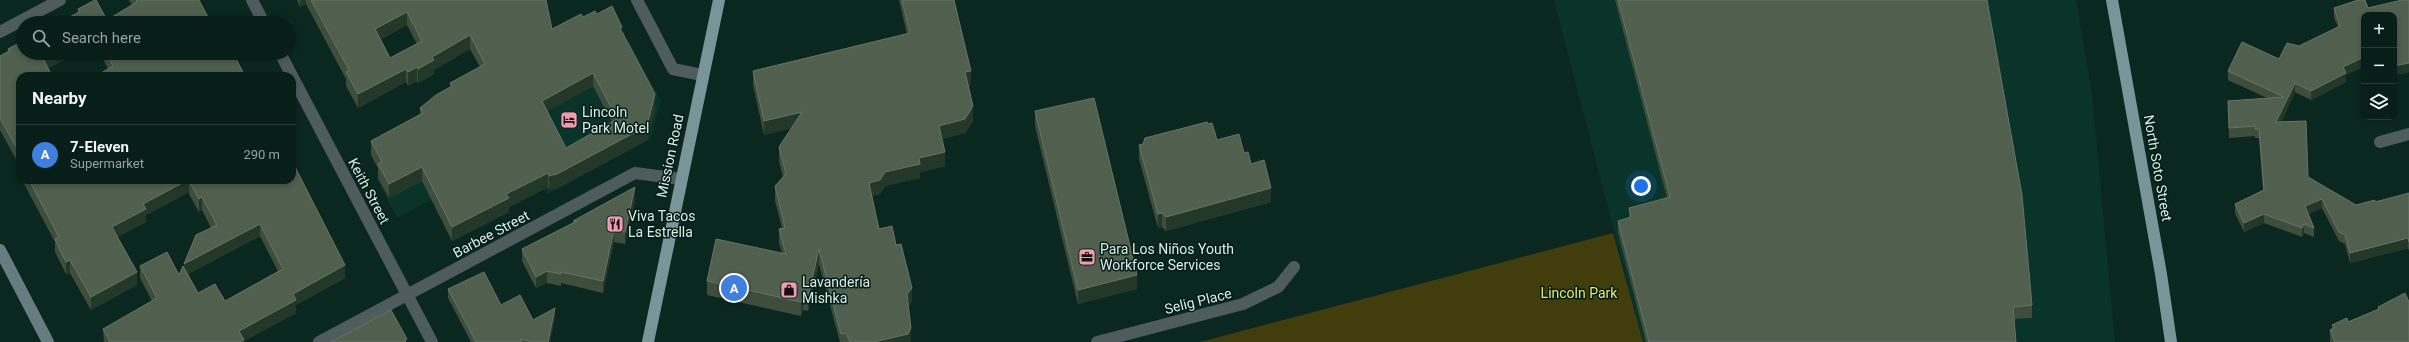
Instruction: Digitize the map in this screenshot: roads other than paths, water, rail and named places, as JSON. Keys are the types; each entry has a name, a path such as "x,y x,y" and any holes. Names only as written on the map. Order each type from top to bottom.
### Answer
{"main road":[{"name":"Mission Road","path":"648,342 702,74 719,0"},
{"name":"North Soto Street","path":"2112,0 2162,274 2171,342"}],"street":[{"path":"30,16 60,0"},
{"path":"252,0 260,16"},
{"path":"637,0 672,69 702,74"},
{"path":"0,32 16,23"},
{"name":"Keith Street","path":"284,60 290,72"},
{"name":"Keith Street","path":"296,83 432,342"},
{"path":"2380,142 2409,134"},
{"name":"Barbee Street","path":"319,342 635,173 681,180"},
{"path":"0,250 48,342"},
{"name":"Selig Place","path":"1097,342 1243,304 1278,287 1294,268"}],"place":[{"name":"Lincoln Park Motel","path":"569,120"},
{"name":"Viva Tacos La Estrella","path":"615,224"},
{"name":"Para Los Niños Youth Workforce Services","path":"1087,257"},
{"name":"7-Eleven","path":"734,288"},
{"name":"Lavandería Mishka","path":"789,290"}],"park label":[{"name":"Lincoln Park","path":"1579,293"}]}
